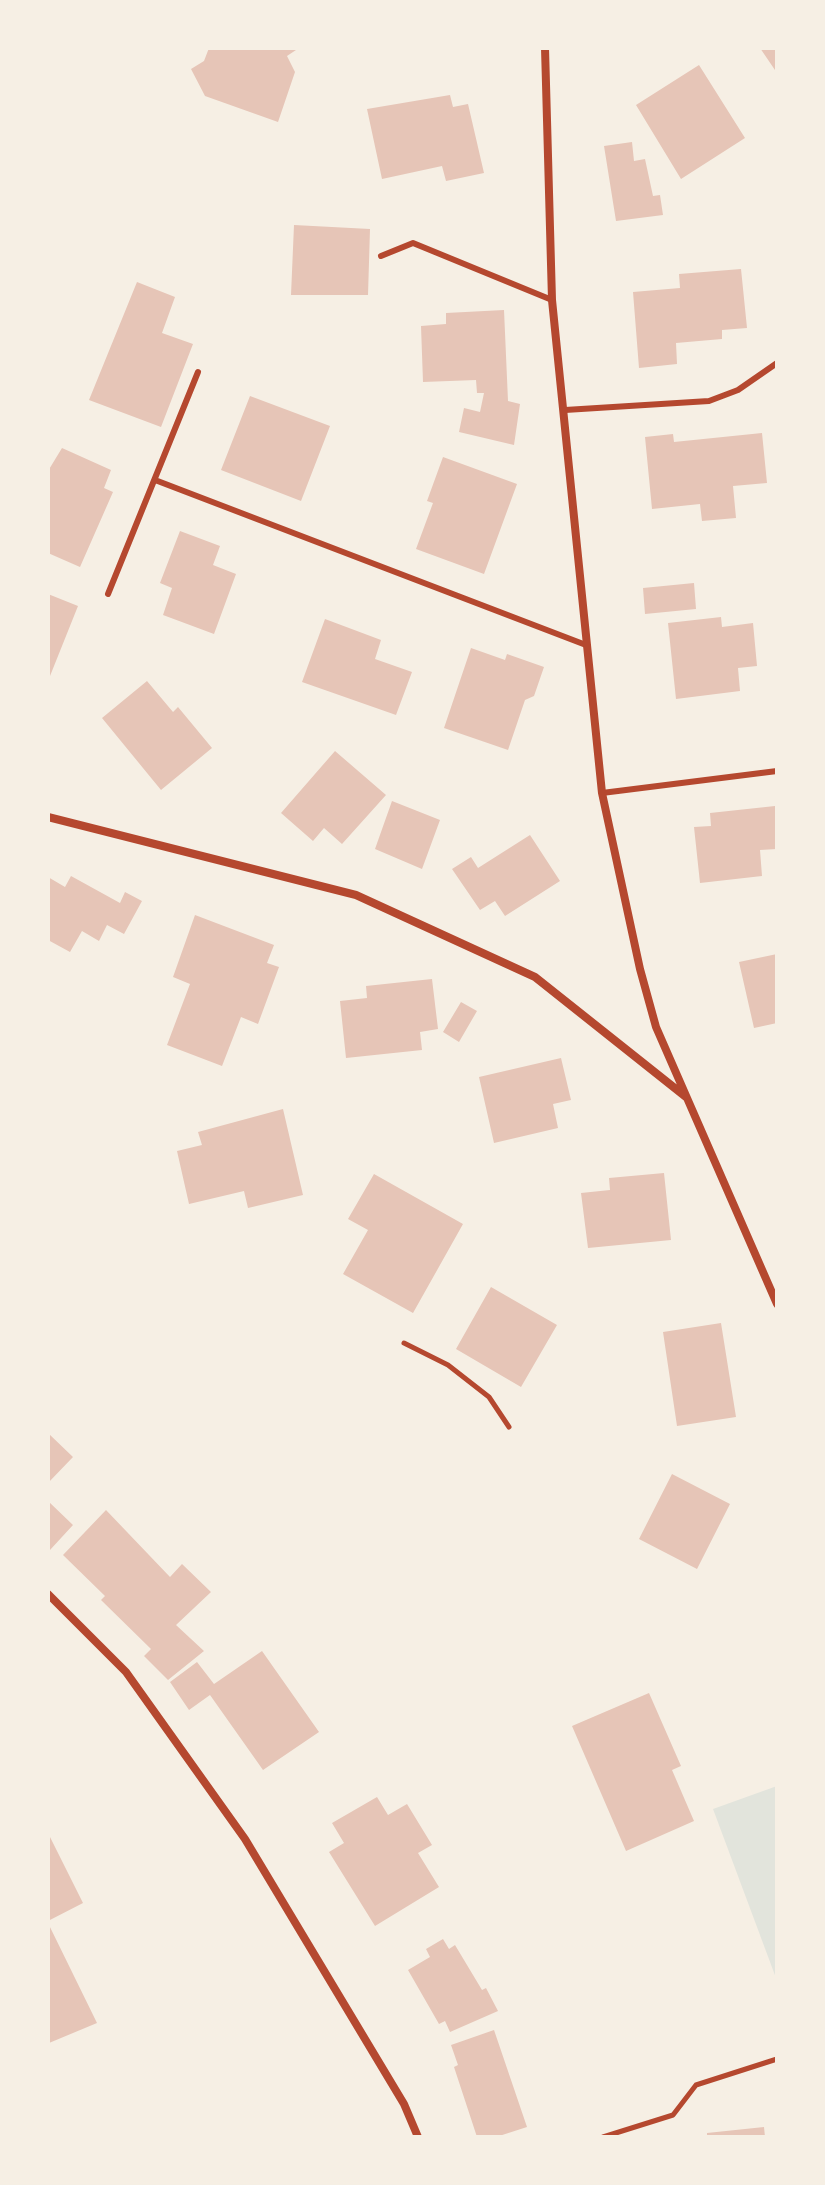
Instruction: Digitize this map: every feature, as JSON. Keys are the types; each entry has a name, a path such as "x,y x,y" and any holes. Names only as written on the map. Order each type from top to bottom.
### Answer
{"street":[{"path":"545,48 552,300 602,793 648,999 777,1304"},
{"path":"48,817 356,895 535,977 687,1097"},
{"path":"48,1594 126,1672 245,1839 404,2104 418,2137"}],"lane":[{"path":"381,256 413,243 552,300"},
{"path":"565,410 709,401 738,390 777,363"},
{"path":"108,594 198,372"},
{"path":"155,480 586,645"},
{"path":"602,793 777,771"}],"path":[{"path":"404,1343 448,1365 489,1397 509,1427"},
{"path":"603,2137 673,2115 696,2085 777,2059"}],"shaded area":[{"path":"777,1786 777,1978 776,1978 713,1809"}],"building":[{"path":"209,48 299,48 287,56 295,72 278,122 205,96 191,69 204,61"},
{"path":"760,48 777,48 777,73"},
{"path":"699,65 745,138 681,179 636,105"},
{"path":"450,95 453,107 468,104 484,173 446,181 442,166 382,179 367,109"},
{"path":"632,142 634,161 645,159 653,196 660,195 663,215 616,221 604,146"},
{"path":"294,225 370,229 368,295 291,295"},
{"path":"741,269 747,328 722,330 722,339 676,343 677,364 639,368 633,292 680,288 679,274"},
{"path":"137,282 175,297 162,333 193,344 161,427 89,400"},
{"path":"504,310 508,401 520,404 514,445 459,432 464,408 480,412 484,393 477,393 476,380 423,382 421,326 446,324 446,313"},
{"path":"250,396 330,426 301,501 221,470"},
{"path":"762,433 767,483 733,486 736,518 702,521 700,504 652,509 645,437 673,434 674,442"},
{"path":"62,448 111,470 104,488 113,492 80,567 48,553 48,471"},
{"path":"443,457 517,484 484,574 416,549 433,503 427,501"},
{"path":"180,531 220,546 213,565 236,574 214,634 163,615 172,588 160,583"},
{"path":"694,583 696,609 645,614 643,588"},
{"path":"48,594 78,606 48,681"},
{"path":"721,617 722,627 753,623 757,666 738,668 740,691 676,699 668,623"},
{"path":"325,619 381,640 375,659 412,672 396,715 302,682"},
{"path":"471,648 505,660 507,654 544,667 534,696 525,700 508,750 444,728"},
{"path":"147,681 173,712 178,707 212,748 161,790 102,718"},
{"path":"335,751 386,795 342,844 324,828 313,841 281,813"},
{"path":"392,801 440,820 422,869 375,849"},
{"path":"775,806 777,849 760,850 762,876 700,883 694,827 711,826 710,813"},
{"path":"530,835 560,881 505,916 495,901 480,910 452,869 471,857 478,868"},
{"path":"71,876 120,903 125,892 142,901 124,934 107,925 99,941 82,931 70,952 48,940 48,877 65,887"},
{"path":"195,915 274,945 267,963 279,967 258,1024 241,1017 222,1066 167,1045 190,984 173,977"},
{"path":"777,954 777,1023 754,1028 739,962"},
{"path":"432,979 438,1029 420,1032 422,1050 346,1058 340,1001 367,998 366,986"},
{"path":"461,1002 477,1011 459,1042 443,1032"},
{"path":"561,1058 571,1100 553,1104 558,1128 494,1143 479,1077"},
{"path":"283,1109 303,1195 248,1208 244,1191 189,1204 177,1151 202,1145 198,1132"},
{"path":"664,1173 671,1240 588,1248 581,1193 610,1190 609,1178"},
{"path":"374,1174 463,1224 413,1313 343,1274 368,1230 348,1219"},
{"path":"491,1287 557,1325 521,1387 456,1349"},
{"path":"721,1323 736,1417 677,1426 663,1332"},
{"path":"48,1433 73,1457 48,1483"},
{"path":"672,1474 730,1504 697,1569 639,1539"},
{"path":"48,1501 73,1525 50,1550 48,1548"},
{"path":"106,1510 170,1577 182,1564 211,1592 176,1625 204,1651 168,1680 144,1656 151,1649 101,1600 105,1596 63,1555"},
{"path":"262,1651 319,1732 263,1770 210,1695 189,1710 170,1682 197,1662 214,1684"},
{"path":"649,1693 681,1766 672,1770 694,1821 626,1851 572,1726"},
{"path":"377,1797 388,1815 407,1804 432,1845 418,1853 439,1887 375,1926 329,1852 344,1843 332,1823"},
{"path":"48,1833 83,1903 48,1921"},
{"path":"48,1923 97,2023 49,2043 48,2041"},
{"path":"443,1939 449,1949 455,1945 482,1990 486,1988 498,2011 450,2032 445,2021 439,2024 408,1970 430,1957 426,1949"},
{"path":"494,2030 527,2127 496,2137 477,2137 454,2067 458,2065 451,2045"},
{"path":"764,2127 765,2137 707,2137 707,2133"}]}
